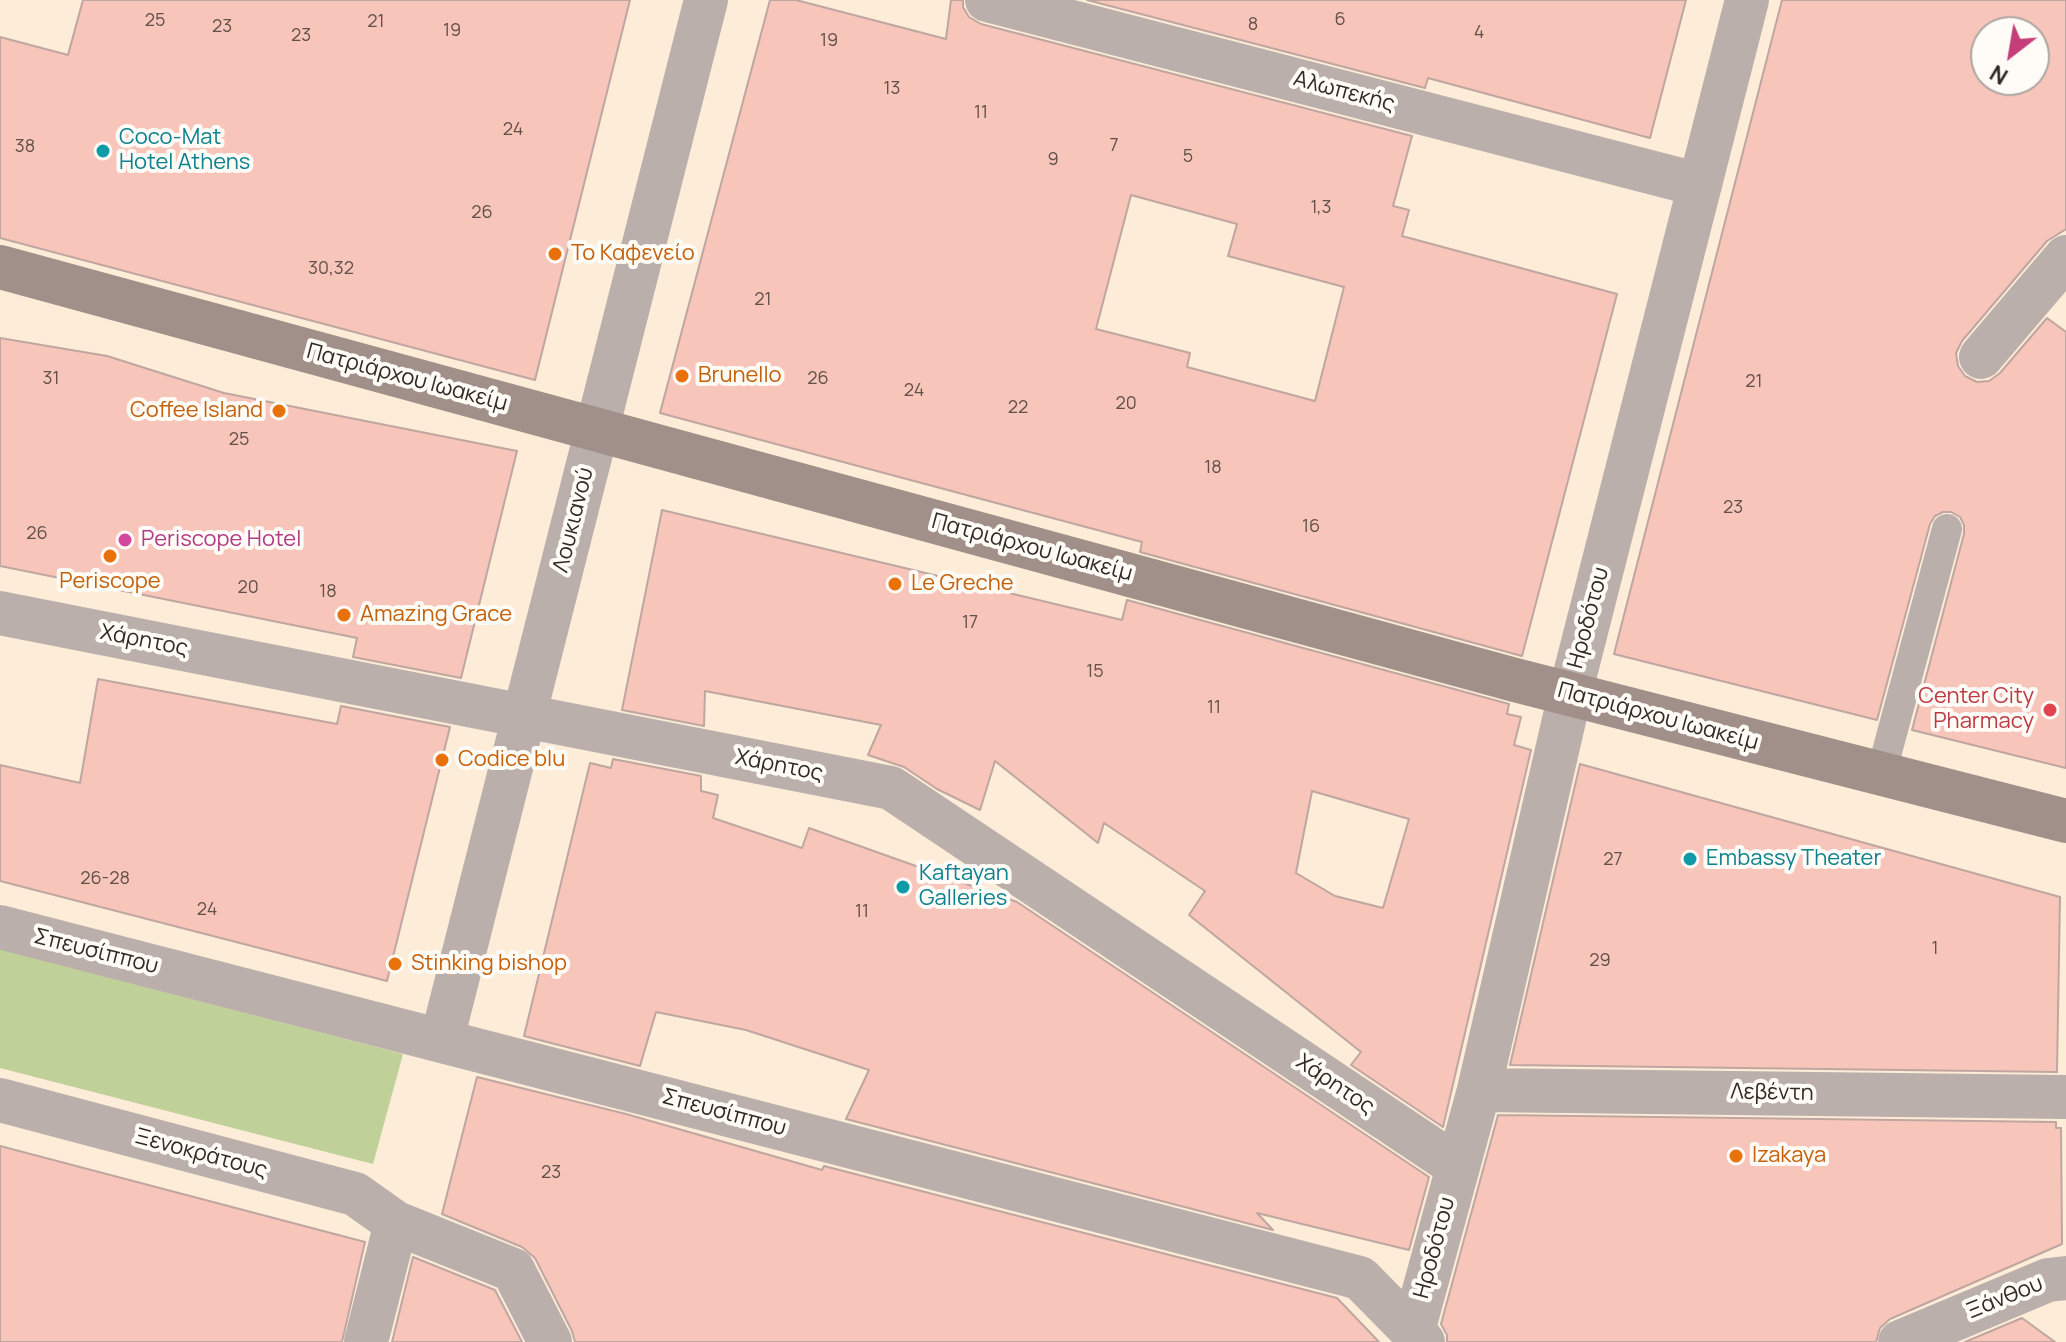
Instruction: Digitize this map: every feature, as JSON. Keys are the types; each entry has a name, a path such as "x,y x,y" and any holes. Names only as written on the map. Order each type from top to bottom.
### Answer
{"street":[{"name":"Λουκιανού","path":"442,1039 706,0"},
{"name":"Αλωπεκής","path":"987,0 1700,185"},
{"name":"Ηροδότου","path":"1418,1337 1457,1166 1479,1090 1570,694 1747,0"},
{"path":"1981,357 2066,257"},
{"name":"Πατριάρχου Ιωακείμ","path":"0,267 1570,694 2066,821"},
{"name":"Χάρητος","path":"0,613 891,788 1457,1166"},
{"name":"Σπευσίππου","path":"0,927 1360,1278 1418,1337"},
{"name":"Λεβέντη","path":"1479,1090 2066,1097"},
{"name":"Ξενοκράτους","path":"0,1100 355,1194 396,1223 513,1270 550,1342"},
{"path":"366,1342 396,1223"},
{"name":"Ξάνθου","path":"1900,1342 2048,1280 2066,1278"}],"lane":[{"path":"1881,774 1947,529"}],"green space":[{"path":"0,949 403,1054 373,1164 0,1068"}],"building":[{"path":"83,0 630,0 535,380 0,238 0,37 68,55"},
{"path":"770,0 796,0 946,39 951,0 963,0 969,17 981,24 1412,136 1393,206 1409,210 1402,236 1617,294 1522,656 1140,552 1142,542 660,413","holes":["1131,195 1237,224 1228,256 1344,287 1315,401 1187,367 1190,353 1096,329"]},
{"path":"1087,0 1686,0 1650,138 1428,78 1425,88"},
{"path":"1782,0 2066,0 2066,229 2047,241 1962,341 1956,353 1958,366 1965,376 1977,382 1989,381 2000,373 2047,318 2066,332 2066,768 1912,730 1964,534 1960,517 1951,512 1935,516 1930,524 1877,720 1614,654"},
{"path":"0,338 107,356 224,393 517,451 461,678 353,657 357,638 0,566"},
{"path":"662,510 1122,620 1127,600 1509,704 1507,714 1521,717 1514,745 1531,750 1443,1127 1351,1065 1361,1052 1189,915 1205,891 1104,823 1098,843 995,761 980,810 937,789 904,767 868,755 881,725 705,691 704,726 622,710","holes":["1312,791 1409,819 1383,908 1335,896 1296,873"]},
{"path":"98,679 337,724 341,706 450,727 387,981 0,881 0,765 80,783"},
{"path":"613,759 701,776 701,791 718,795 713,818 802,848 809,828 1017,902 1429,1177 1409,1250 1257,1213 1273,1230 846,1119 869,1070 746,1030 656,1012 640,1066 524,1036 590,763 611,768"},
{"path":"1580,764 2060,897 2057,1072 1510,1065"},
{"path":"477,1077 626,1114 822,1170 824,1166 1337,1298 1379,1342 575,1342 535,1258 522,1247 442,1214"},
{"path":"1498,1115 2056,1122 2056,1128 2061,1128 2062,1244 1890,1319 1880,1328 1876,1342 1447,1342 1441,1324"},
{"path":"0,1146 365,1242 342,1342 0,1342"},
{"path":"413,1257 495,1290 522,1342 392,1342"},
{"path":"2022,1318 2055,1342 1965,1342"}],"place":[{"name":"Coco-Mat Hotel Athens","path":"103,151"},
{"name":"Το Καφενείο","path":"555,254"},
{"name":"Brunello","path":"682,376"},
{"name":"Coffee Island","path":"279,411"},
{"name":"Periscope Hotel","path":"125,540"},
{"name":"Periscope","path":"110,556"},
{"name":"Le Greche","path":"895,584"},
{"name":"Amazing Grace","path":"344,615"},
{"name":"Center City Pharmacy","path":"2050,710"},
{"name":"Codice blu","path":"442,760"},
{"name":"Embassy Theater","path":"1690,859"},
{"name":"Kaftayan Galleries","path":"903,887"},
{"name":"Stinking bishop","path":"395,964"},
{"name":"Izakaya","path":"1736,1156"}]}
